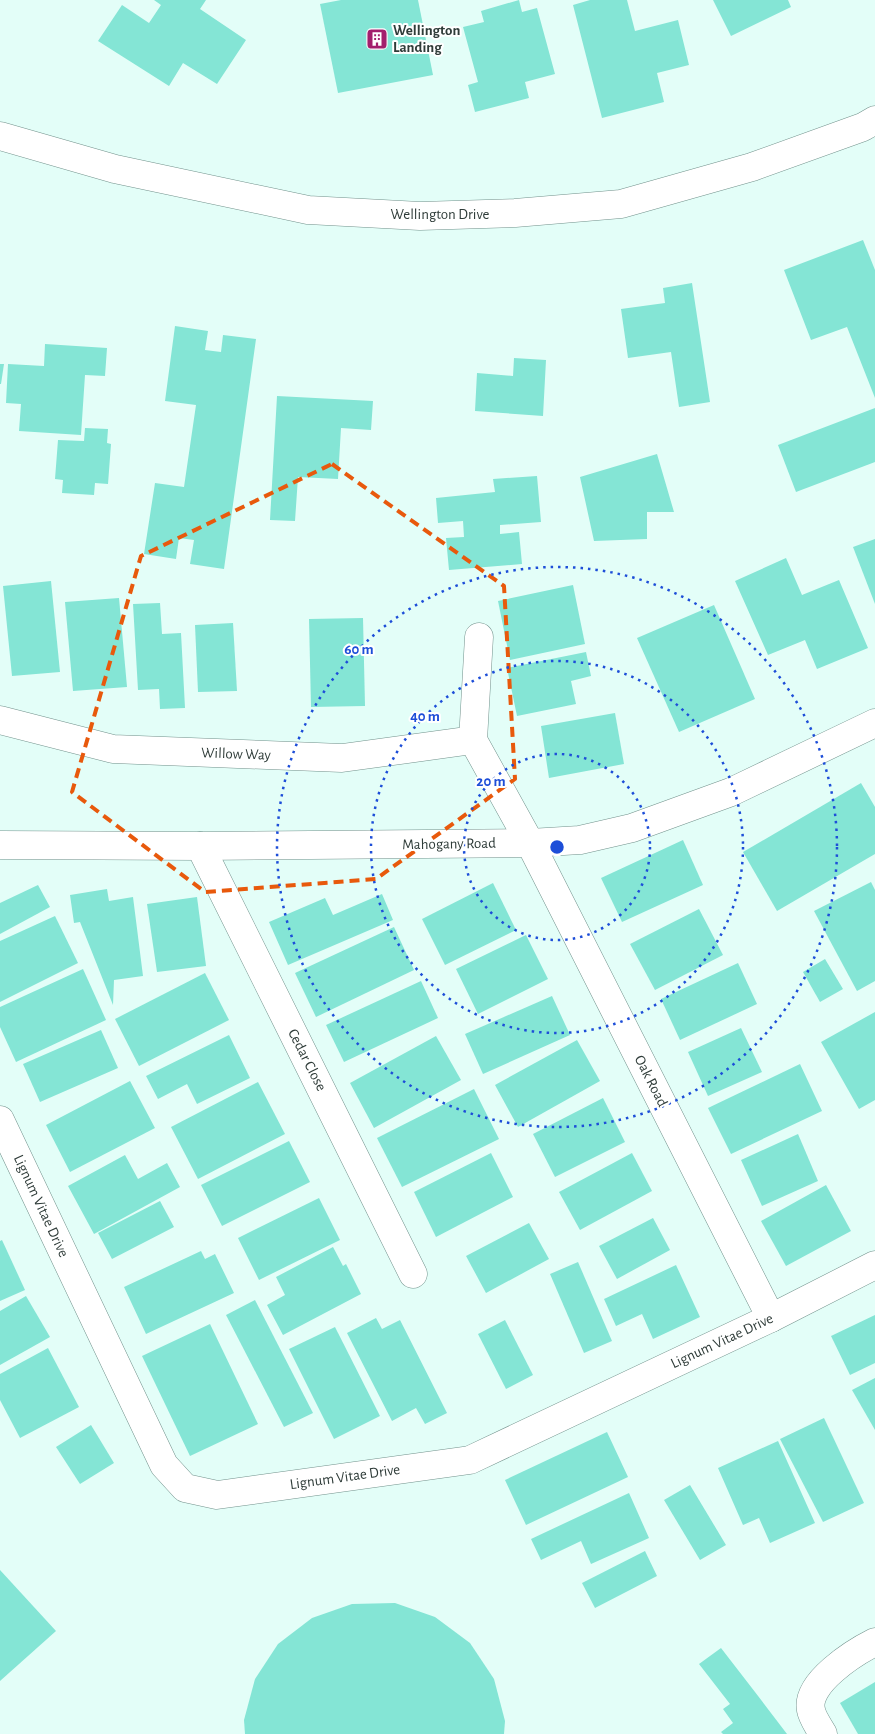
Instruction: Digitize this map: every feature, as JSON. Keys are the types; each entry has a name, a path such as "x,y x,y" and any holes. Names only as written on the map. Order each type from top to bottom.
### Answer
{"street":[{"name":"Wellington Drive","path":"0,136 115,169 308,210 420,216 515,213 622,204 752,168 863,127 875,120"},
{"path":"479,637 474,740 530,843"},
{"name":"Willow Way","path":"0,720 113,749 342,758 474,740"},
{"name":"Mahogany Road","path":"0,844 200,846 530,843 580,840 632,828 730,792 875,723"},
{"name":"Oak Road","path":"530,843 771,1318"},
{"name":"Cedar Close","path":"200,846 413,1274"},
{"name":"Lignum Vitae Drive","path":"0,1120 164,1466 185,1488 217,1495 470,1460 771,1318 875,1266"},
{"path":"823,1734 810,1709 813,1691 831,1672 859,1651 875,1642"}],"highlighted area":[{"path":"332,464 504,586 515,779 376,879 205,892 72,792 141,556"}],"building":[{"path":"154,0 206,0 200,9 246,40 217,84 183,63 169,86 98,41 122,5 149,23 161,5"},
{"name":"Wellington Landing","path":"341,0 418,0 433,75 338,93 320,4"},
{"path":"519,0 522,12 537,8 555,74 525,82 529,98 475,112 468,85 478,82 463,27 484,22 481,11"},
{"path":"590,0 627,0 635,31 678,20 689,65 657,73 664,102 602,118 573,5"},
{"path":"713,0 788,0 791,7 731,36"},
{"path":"863,240 875,270 875,398 847,327 811,340 784,270"},
{"path":"692,283 710,402 679,407 671,352 628,358 621,309 665,303 663,288"},
{"path":"175,326 208,331 205,350 221,352 223,335 256,339 224,569 190,564 194,540 179,538 176,559 144,554 155,483 184,487 196,405 165,401"},
{"path":"45,344 107,348 105,376 85,375 81,435 19,431 21,404 6,403 8,364 44,366"},
{"path":"514,358 546,360 543,416 475,411 477,373 513,376"},
{"path":"0,364 4,364 1,384 0,384"},
{"path":"277,396 373,401 371,430 341,428 338,479 298,477 295,521 270,520"},
{"path":"875,408 875,462 796,492 778,445"},
{"path":"85,428 108,429 107,443 111,444 108,484 95,483 94,495 62,493 63,480 55,479 58,440 84,441"},
{"path":"657,454 674,512 647,512 647,539 594,541 580,477"},
{"path":"537,476 541,522 500,525 500,534 519,532 522,564 449,570 446,538 464,537 463,521 438,523 436,498 495,492 493,479"},
{"path":"875,539 875,604 853,547"},
{"path":"786,558 802,595 839,580 868,648 817,669 805,640 768,655 735,581"},
{"path":"51,581 60,672 12,676 3,586"},
{"path":"573,585 585,644 510,660 498,601"},
{"path":"119,598 127,687 73,691 65,602"},
{"path":"160,603 162,634 181,633 185,708 160,709 159,689 138,690 133,604"},
{"path":"714,605 755,699 679,732 637,638"},
{"path":"363,618 365,706 311,707 309,619"},
{"path":"233,623 237,691 198,692 195,625"},
{"path":"586,652 591,676 571,681 576,704 517,716 507,668"},
{"path":"615,713 624,764 549,778 541,726"},
{"path":"861,783 875,807 875,854 777,911 743,852"},
{"path":"683,840 703,885 622,922 601,878"},
{"path":"871,882 875,890 875,981 857,991 814,911"},
{"path":"493,883 516,930 445,965 422,919"},
{"path":"38,885 50,907 0,934 0,903"},
{"path":"107,889 109,901 133,897 143,976 114,980 113,1005 80,922 74,923 70,895"},
{"path":"382,894 393,920 288,965 269,922 325,898 333,915"},
{"path":"197,897 206,966 157,972 147,904"},
{"path":"699,909 723,955 655,990 630,944"},
{"path":"55,916 78,963 0,1002 0,941"},
{"path":"394,927 414,970 316,1017 295,973"},
{"path":"526,935 548,979 478,1014 456,969"},
{"path":"825,959 843,989 820,1002 803,972"},
{"path":"738,963 757,1004 680,1040 661,999"},
{"path":"83,969 106,1020 16,1062 0,1027 0,1007"},
{"path":"205,973 229,1020 139,1066 115,1019"},
{"path":"421,981 438,1018 344,1062 326,1025"},
{"path":"552,996 570,1035 483,1074 465,1034"},
{"path":"875,1012 875,1100 859,1109 821,1042"},
{"path":"741,1028 762,1072 708,1096 688,1052"},
{"path":"101,1030 118,1068 40,1102 23,1064"},
{"path":"229,1035 250,1078 197,1104 187,1084 158,1099 146,1076"},
{"path":"436,1036 461,1080 374,1128 350,1083"},
{"path":"577,1040 600,1081 518,1127 495,1085"},
{"path":"800,1064 822,1111 731,1154 708,1108"},
{"path":"130,1081 155,1128 70,1172 46,1125"},
{"path":"258,1082 285,1134 198,1179 171,1127"},
{"path":"474,1089 499,1139 402,1187 377,1138"},
{"path":"603,1098 625,1142 555,1177 533,1134"},
{"path":"798,1134 818,1181 762,1206 741,1160"},
{"path":"289,1141 310,1182 222,1226 201,1185"},
{"path":"491,1153 513,1197 436,1237 414,1192"},
{"path":"632,1153 652,1191 580,1230 559,1192"},
{"path":"125,1155 138,1179 167,1163 180,1187 94,1234 68,1186"},
{"path":"826,1185 851,1231 786,1266 761,1221"},
{"path":"319,1198 340,1240 259,1280 238,1238"},
{"path":"160,1201 174,1227 112,1259 98,1233"},
{"path":"653,1218 670,1250 617,1279 599,1246"},
{"path":"529,1223 549,1259 486,1293 466,1256"},
{"path":"2,1240 25,1290 0,1301 0,1241"},
{"path":"333,1247 343,1266 346,1264 361,1294 283,1335 267,1305 285,1295 276,1277"},
{"path":"201,1251 205,1259 215,1254 234,1293 146,1334 124,1287"},
{"path":"578,1262 612,1341 584,1353 550,1274"},
{"path":"676,1265 700,1317 653,1339 642,1314 616,1326 604,1299"},
{"path":"26,1296 50,1337 0,1365 0,1311"},
{"path":"255,1300 313,1413 284,1427 226,1315"},
{"path":"875,1315 875,1363 850,1375 831,1336"},
{"path":"376,1318 382,1329 400,1320 447,1413 425,1424 416,1408 392,1421 347,1333"},
{"path":"505,1320 533,1375 506,1389 478,1334"},
{"path":"210,1324 258,1424 190,1456 142,1356"},
{"path":"335,1327 380,1416 334,1439 289,1349"},
{"path":"48,1348 79,1407 20,1438 0,1400 0,1374"},
{"path":"875,1378 875,1430 852,1390"},
{"path":"824,1418 864,1503 823,1522 780,1439"},
{"path":"91,1425 114,1463 80,1484 56,1447"},
{"path":"607,1432 628,1477 526,1525 505,1480"},
{"path":"778,1441 815,1523 770,1543 759,1518 743,1525 718,1468"},
{"path":"690,1485 726,1545 700,1560 664,1500"},
{"path":"629,1493 649,1538 591,1564 581,1541 541,1560 531,1539"},
{"path":"645,1551 657,1576 595,1608 582,1583"},
{"path":"0,1570 56,1631 0,1681"},
{"path":"395,1603 435,1617 470,1643 494,1679 505,1721 504,1734 245,1734 244,1720 255,1679 278,1644 312,1618 352,1604"},
{"path":"721,1648 787,1734 723,1734 721,1732 733,1723 723,1709 730,1704 699,1664"},
{"path":"875,1682 875,1734 858,1734 840,1703"}],"place":[{"name":"Wellington Landing","path":"377,39"}]}
